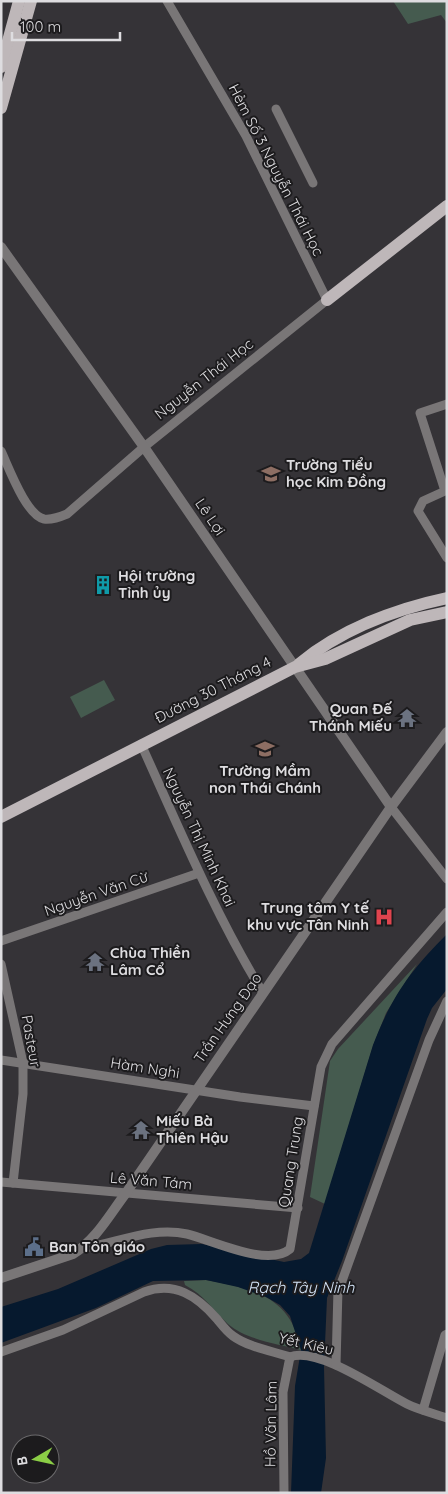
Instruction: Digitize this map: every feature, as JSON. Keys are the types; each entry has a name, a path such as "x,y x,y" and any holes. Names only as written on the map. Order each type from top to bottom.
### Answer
{"main road":[{"path":"1,66 22,2"},
{"path":"1,108 22,2"},
{"name":"Nguyễn Thái Học","path":"327,300 447,206"},
{"path":"295,667 320,647 377,620 397,611 447,598"},
{"name":"Đường 30 Tháng 4","path":"1,817 295,667 326,659 410,620 447,612"}],"street":[{"name":"Hẻm Số 3 Nguyễn Thái Học","path":"167,1 246,136 327,300"},
{"path":"276,109 313,183"},
{"name":"Lê Lợi","path":"1,247 144,447 391,807"},
{"name":"Nguyễn Thái Học","path":"1,451 28,506 35,515 51,519 70,511 144,447 327,300"},
{"path":"447,404 420,413 445,491 423,501 418,511 447,558"},
{"name":"Trần Hưng Đạo","path":"1,1278 58,1260 84,1248 126,1193 391,807 447,732"},
{"name":"Nguyễn Thị Minh Khai","path":"141,744 199,873 242,958 263,993"},
{"path":"391,807 447,879"},
{"name":"Nguyễn Văn Cừ","path":"1,941 199,873"},
{"name":"Quang Trung","path":"84,1248 140,1235 184,1233 245,1251 270,1256 281,1255 290,1249 321,1067 332,1044 447,912"},
{"name":"Pasteur","path":"1,964 23,1063 23,1094 13,1183"},
{"path":"336,1366 338,1289 428,1040 447,1001"},
{"name":"Hàm Nghi","path":"1,1060 314,1106"},
{"name":"Lê Văn Tám","path":"1,1182 298,1208"},
{"name":"Yết Kiêu","path":"1,1352 63,1330 144,1292 157,1287 167,1287 187,1293 202,1303 234,1337 295,1356 327,1362 407,1404 447,1418"},
{"path":"423,1410 447,1334"},
{"name":"Hồ Văn Lâm","path":"284,1493 283,1392 295,1356"}],"green space":[{"path":"393,1 447,1 447,23 441,15 408,24"},
{"path":"104,680 115,700 81,718 70,697"},
{"path":"417,964 386,1013 373,1046 325,1204 310,1197 330,1061 338,1049"},
{"path":"206,1280 255,1292 279,1306 289,1318 296,1332 301,1350 253,1338 228,1324 203,1298 185,1285 184,1281"}],"water":[{"name":"Rạch Tây Ninh","path":"447,934 447,989 432,1008 427,1019 342,1261 327,1298 324,1367 326,1458 321,1493 291,1493 295,1386 301,1350 290,1316 280,1305 266,1297 238,1287 206,1280 153,1281 96,1308 1,1343 1,1307 58,1289 151,1249 167,1245 202,1244 284,1262 301,1259 309,1253 373,1045 380,1028 395,998 412,972"}],"place":[{"name":"Trường Tiểu học Kim Đồng","path":"271,474"},
{"name":"Hội trường Tỉnh ủy","path":"103,585"},
{"name":"Quan Đế Thánh Miếu","path":"407,718"},
{"name":"Trường Mầm non Thái Chánh","path":"265,749"},
{"name":"Trung tâm Y tế khu vực Tân Ninh","path":"384,917"},
{"name":"Chùa Thiền Lâm Cổ","path":"95,962"},
{"name":"Miếu Bà Thiên Hậu","path":"141,1130"},
{"name":"Ban Tôn giáo","path":"34,1247"}]}
